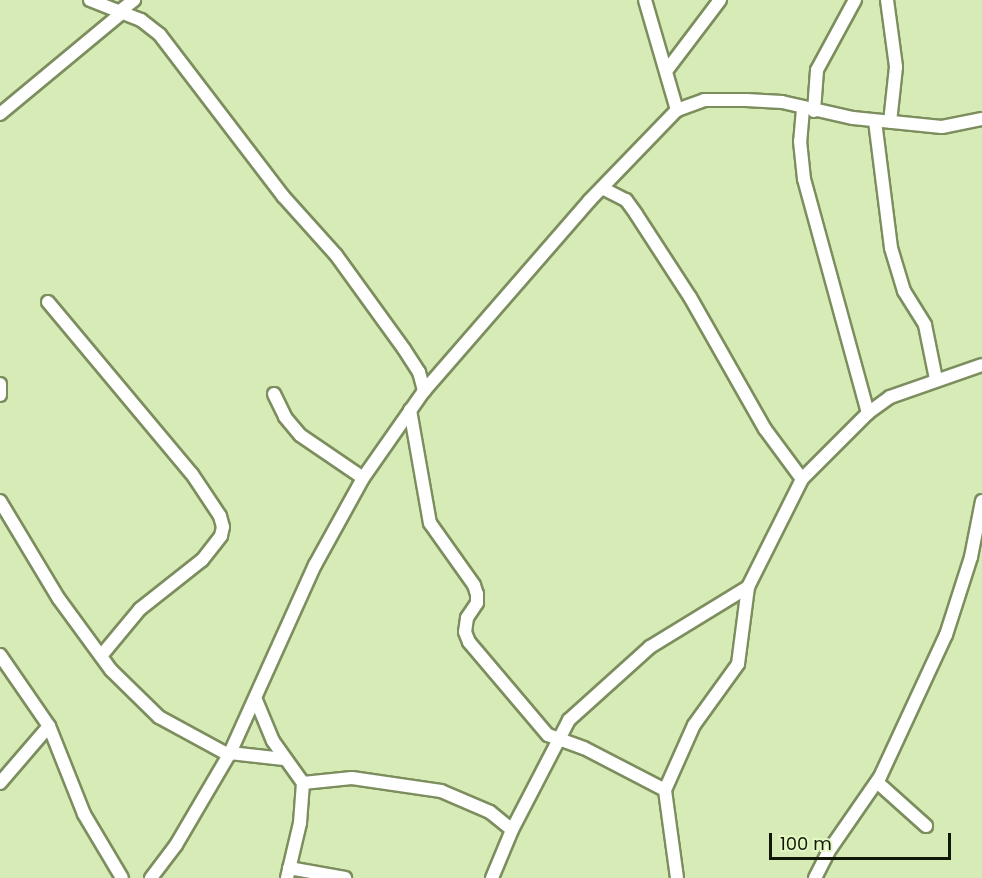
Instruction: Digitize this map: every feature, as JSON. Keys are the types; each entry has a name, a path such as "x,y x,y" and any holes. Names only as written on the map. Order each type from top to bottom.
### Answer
{"street":[{"path":"90,0 121,12 160,35 283,196 336,255 409,357 424,391"},
{"path":"0,114 134,0"},
{"path":"645,0 677,110"},
{"path":"667,70 720,0"},
{"path":"855,0 818,70 800,141 804,179 868,413"},
{"path":"887,0 896,67 890,122"},
{"path":"151,878 176,846 229,754 256,700 315,565 363,478 424,391 602,188 677,110 704,100 783,102 808,110 875,121 942,127 982,119"},
{"path":"875,121 891,248 904,291 925,325 936,379"},
{"path":"602,188 626,200 636,214 690,297 765,429 802,479"},
{"path":"48,302 192,474 220,516 223,527 221,536 202,560 140,609 100,656"},
{"path":"677,878 665,790 694,725 738,664 748,587 802,479 868,413 890,397 936,379 982,365"},
{"path":"0,384 0,395"},
{"path":"274,394 285,417 300,435 363,478"},
{"path":"410,410 430,523 474,585 477,594 477,603 467,618 465,633 469,642 535,721 558,740 584,748 665,790"},
{"path":"0,501 59,599 100,656 159,717 229,754 284,759"},
{"path":"815,878 828,852 877,782 946,635 971,557 982,501"},
{"path":"492,878 512,830 569,720 650,647 748,587"},
{"path":"0,655 49,726 91,829 122,878"},
{"path":"256,700 284,759 303,783 300,823 288,873 345,878"},
{"path":"0,783 49,726"},
{"path":"303,783 352,778 441,791 490,812 512,830"},
{"path":"877,782 926,826"}]}
